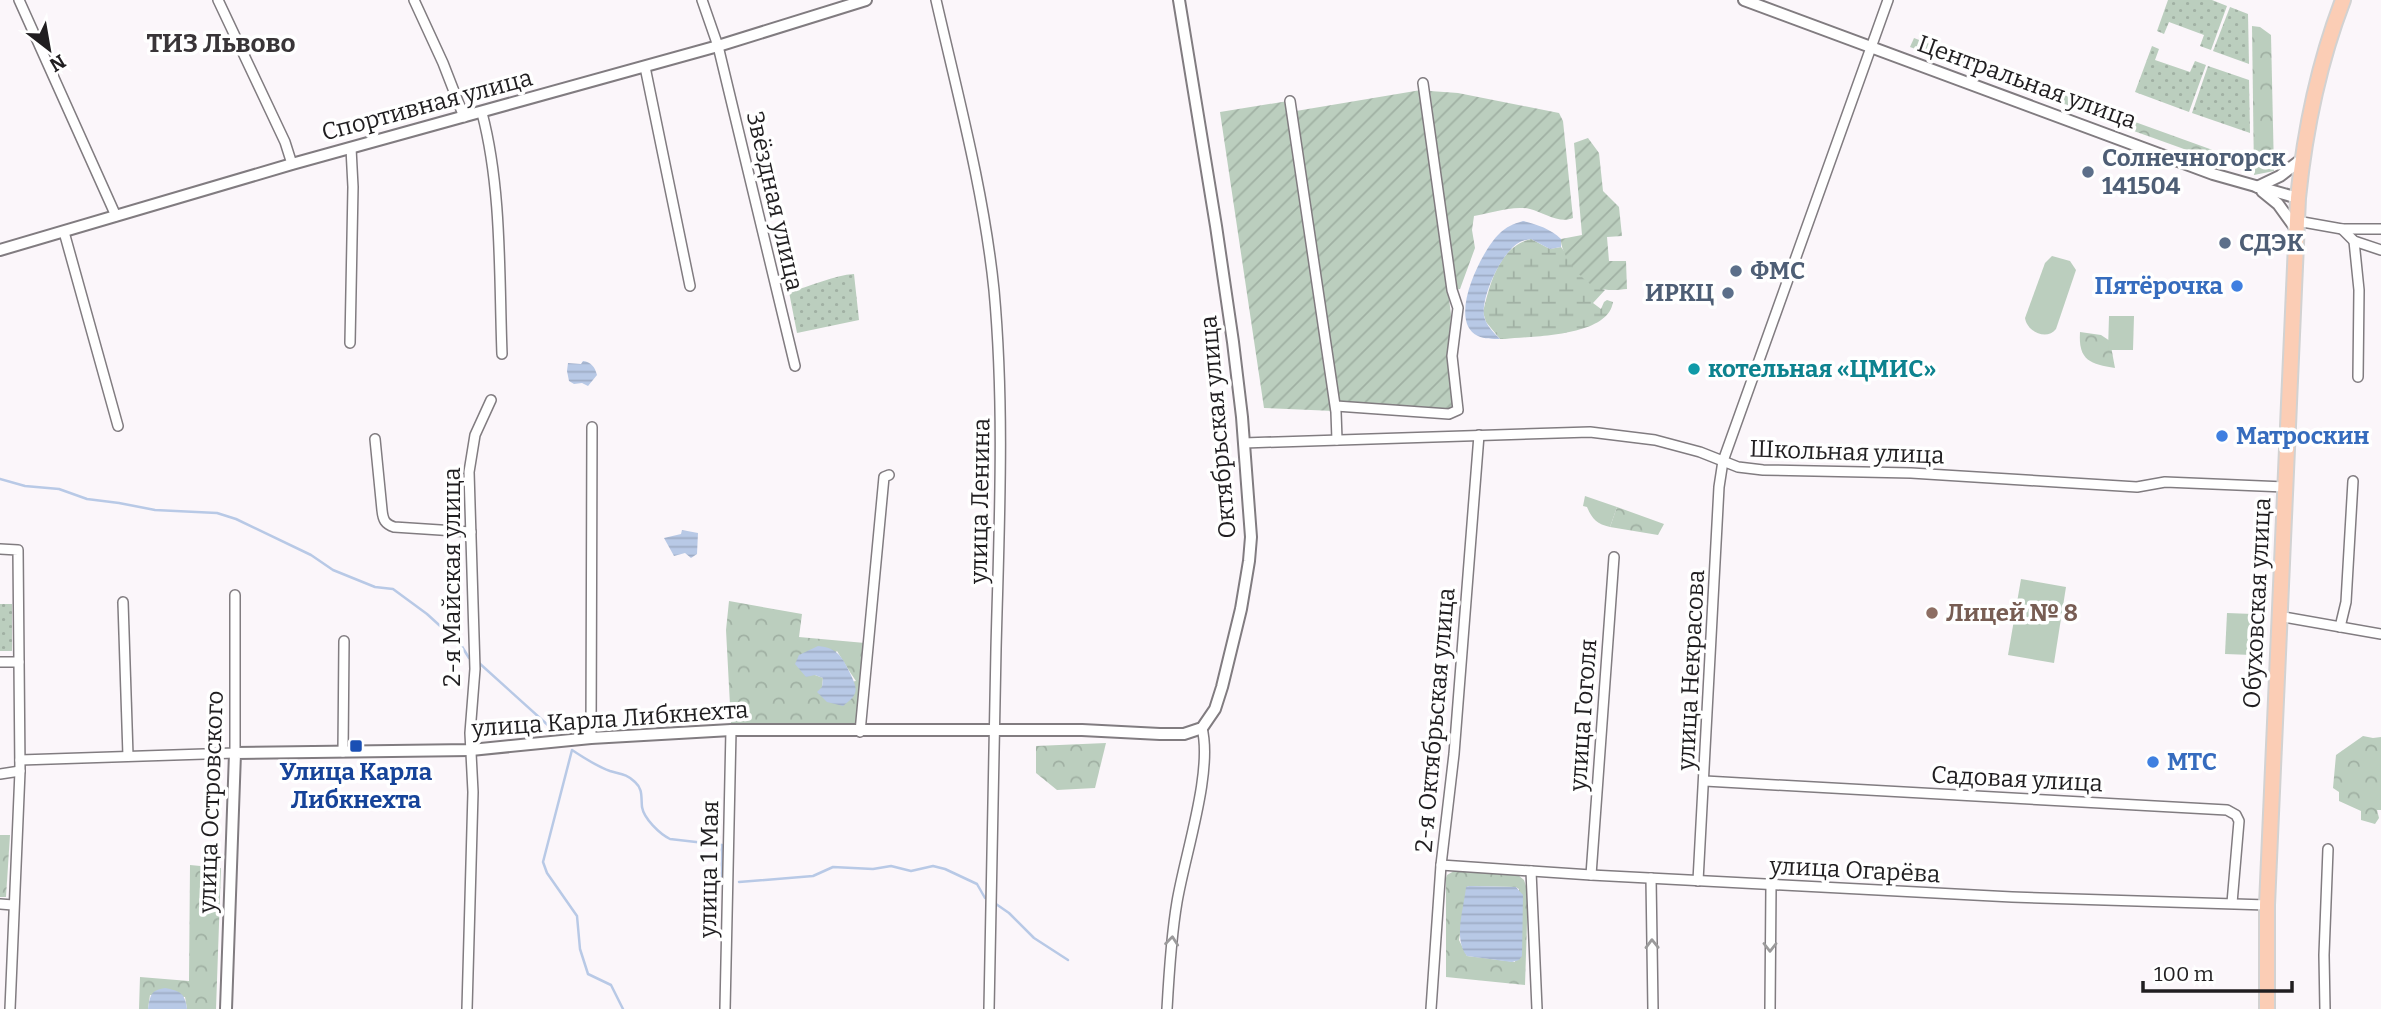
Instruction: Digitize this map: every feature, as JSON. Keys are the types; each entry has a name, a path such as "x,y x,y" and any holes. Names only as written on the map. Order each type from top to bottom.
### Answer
{"main road":[{"name":"Обуховская улица","path":"2267,1009 2267,905 2278,616 2298,198 2316,80 2343,0"}],"street":[{"path":"19,0 117,216"},
{"path":"218,0 285,142 292,164"},
{"path":"414,0 464,117"},
{"name":"Звёздная улица","path":"702,0 718,46 795,366"},
{"name":"Спортивная улица","path":"0,250 292,164 718,46 866,0"},
{"name":"улица Ленина","path":"936,0 980,193 995,308 1002,448 989,1009"},
{"name":"Октябрьская улица","path":"1180,0 1220,250 1251,522 1250,561 1222,687 1215,709 1202,728"},
{"name":"Центральная улица","path":"1744,0 2213,174 2298,198"},
{"name":"улица Некрасова","path":"1698,881 1723,461 1888,0"},
{"path":"645,66 690,286"},
{"path":"1336,407 1449,414 1458,410 1452,356 1458,308 1452,290 1423,83"},
{"path":"1290,101 1336,407 1337,440"},
{"path":"482,113 494,174 502,354"},
{"path":"350,343 353,187 351,148"},
{"path":"2302,159 2280,176 2258,187 2297,225 2381,229"},
{"path":"2342,229 2354,242 2381,250"},
{"path":"64,232 118,426"},
{"path":"2354,242 2359,290 2358,377"},
{"name":"2-я Майская улица","path":"467,1009 473,792 471,711 475,669 468,481 475,435 491,400"},
{"path":"591,738 592,427"},
{"name":"Школьная улица","path":"1244,443 1610,433 1655,440 1738,467 1763,470 1911,473 2137,487 2165,482 2285,486"},
{"name":"2-я Октябрьская улица","path":"1431,1009 1479,435"},
{"path":"375,439 383,520 388,525 471,532"},
{"path":"860,732 884,477 889,475"},
{"path":"2340,626 2346,601 2353,481"},
{"path":"0,549 18,550 20,771 10,1009"},
{"name":"улица Гоголя","path":"1591,875 1614,557"},
{"name":"улица Островского","path":"226,1009 234,753 235,596"},
{"path":"123,602 128,756"},
{"path":"2278,616 2381,634"},
{"path":"343,752 344,640"},
{"path":"0,662 19,662"},
{"path":"1167,1009 1175,913 1202,778 1206,743 1202,728"},
{"name":"улица Карла Либкнехта","path":"20,760 234,753 471,750 591,738 732,730 1082,730 1184,734 1202,728"},
{"name":"улица 1 Мая","path":"725,1009 732,730"},
{"path":"0,774 20,771"},
{"name":"Садовая улица","path":"1705,781 2227,810 2236,815 2239,821 2232,903"},
{"path":"2325,1009 2324,955 2329,849"},
{"name":"улица Огарёва","path":"1441,865 2012,897 2267,905"},
{"path":"1531,871 1537,1009"},
{"path":"1651,878 1653,1009"},
{"path":"1770,885 1770,1009"},
{"path":"0,904 13,905"}],"green space":[{"path":"2168,0 2212,0 2227,6 2211,50 2200,46 2204,35 2169,22 2164,34 2157,31"},
{"path":"2230,7 2248,14 2249,64 2213,51"},
{"path":"2252,26 2260,27 2271,35 2274,171 2254,175"},
{"path":"1914,38 2096,107 2103,118 1910,47"},
{"path":"2152,46 2159,49 2155,60 2190,72 2195,61 2206,65 2189,112 2135,92"},
{"path":"2208,66 2249,80 2250,133 2192,113"},
{"path":"1421,90 1451,314 1448,357 1455,404 1453,409 1448,411 1338,404 1296,111"},
{"path":"1430,91 1458,93 1559,113 1563,121 1573,218 1557,219 1523,208 1474,216 1472,230 1475,248 1460,289 1455,290"},
{"path":"1288,101 1323,362 1334,411 1264,408 1220,112"},
{"path":"2124,118 2232,157 2234,167 2120,126"},
{"path":"1588,138 1599,153 1603,191 1619,207 1622,236 1607,237 1609,261 1626,261 1627,289 1605,290 1592,285 1574,268 1564,253 1561,239 1582,235 1574,143"},
{"path":"1531,239 1550,249 1561,247 1588,282 1605,290 1593,303 1601,309 1607,300 1613,302 1608,314 1598,322 1567,332 1500,339 1486,322 1483,312 1489,289 1504,258 1520,243"},
{"path":"2052,256 2070,261 2076,270 2056,329 2052,333 2043,334 2033,331 2025,318 2045,263"},
{"path":"854,274 859,320 797,333 789,292"},
{"path":"2109,316 2134,316 2133,350 2108,350"},
{"path":"2080,332 2101,335 2110,341 2115,368 2099,365 2084,355"},
{"path":"1585,496 1617,507 1610,527 1596,520 1587,507 1583,506"},
{"path":"1617,507 1664,524 1658,535 1610,527"},
{"path":"2021,579 2066,587 2054,663 2008,655"},
{"path":"729,601 802,614 799,637 865,643 856,725 731,724 726,630","holes":["837,651 856,681 822,687 823,678 815,675"]},
{"path":"0,604 12,604 12,651 0,651"},
{"path":"2227,613 2253,614 2252,655 2225,654"},
{"path":"2363,736 2381,737 2381,810 2377,810 2379,818 2375,824 2361,820 2361,811 2339,801 2339,792 2333,788 2336,755"},
{"path":"1106,743 1095,788 1057,790 1036,773 1036,746"},
{"path":"0,835 10,835 6,897 0,897"},
{"path":"190,865 221,868 216,1009 187,1009 185,997 150,995 148,1009 139,1009 140,977 189,981"},
{"path":"1454,871 1518,875 1524,880 1528,892 1525,985 1446,977 1447,875","holes":["1467,887 1519,889 1515,962 1467,956 1459,940"]}],"water":[{"path":"1523,221 1553,232 1561,239 1561,247 1550,249 1531,239 1521,241 1513,247 1494,275 1484,307 1486,322 1500,339 1480,337 1469,328 1465,316 1470,285 1492,242 1504,229"},
{"path":"583,361 592,365 597,375 588,386 569,381 567,371 568,363 581,364"},
{"path":"682,530 698,533 697,554 691,558 685,553 674,556 664,538 681,534"},
{"path":"818,646 838,654 853,679 856,691 843,706 827,702 817,692 822,687 823,678 815,675 806,677 795,664 799,655"},
{"path":"1466,887 1516,887 1523,895 1522,956 1519,960 1512,962 1467,956 1460,932"},
{"path":"165,988 181,994 187,1009 148,1009 152,994"}],"waterway":[{"path":"0,479 25,486 59,489 87,499 155,510 217,513 236,519 311,555 333,570 375,587 393,589 427,614 461,645 469,658"},
{"path":"478,662 561,737"},
{"path":"623,1009 611,985 588,974 580,949 577,916 547,873 543,862 572,750 600,767 635,782 640,790 646,816 666,837 722,845 722,881"},
{"path":"739,882 813,876 833,867 873,869 891,866 911,871 933,866 977,884 985,898"},
{"path":"996,904 1034,938 1068,960"}],"place":[{"name":"Солнечногорск 141504","path":"2088,172"},
{"name":"СДЭК","path":"2225,243"},
{"name":"ФМС","path":"1736,271"},
{"name":"Пятёрочка","path":"2237,286"},
{"name":"ИРКЦ","path":"1728,293"},
{"name":"котельная «ЦМИС»","path":"1694,369"},
{"name":"Матроскин","path":"2222,436"},
{"name":"Лицей № 8","path":"1932,613"},
{"name":"Улица Карла Либкнехта","path":"356,746"},
{"name":"МТС","path":"2153,762"}],"district":[{"name":"ТИЗ Львово","path":"221,43"}]}
